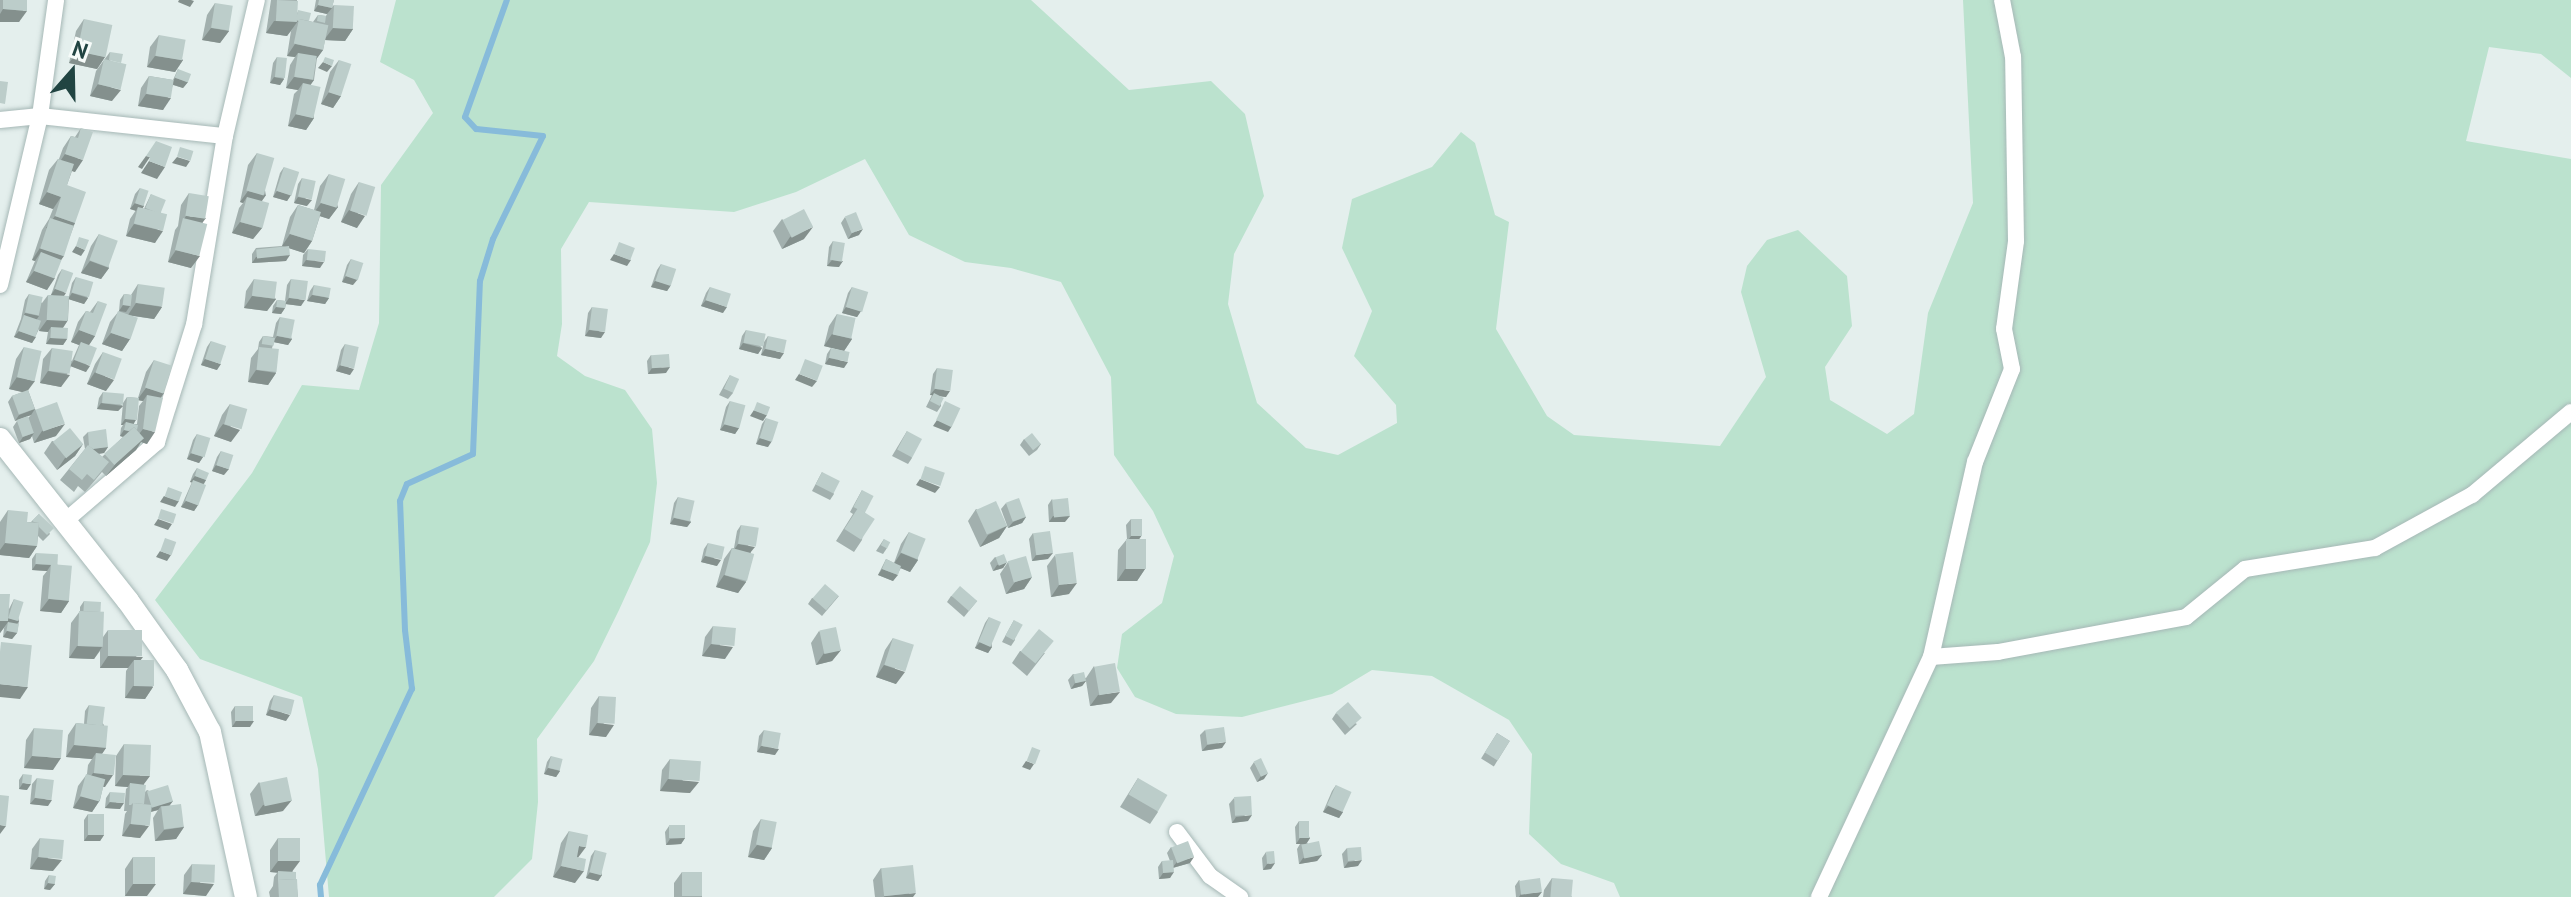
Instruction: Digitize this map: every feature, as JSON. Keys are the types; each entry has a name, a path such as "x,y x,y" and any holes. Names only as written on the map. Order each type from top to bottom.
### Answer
{"street":[{"path":"0,285 40,116 56,0"},
{"path":"64,522 157,442 194,325 225,136 257,0"},
{"path":"1819,897 1931,657 1975,462 2012,369 2004,329 2016,241 2013,57 2002,0"},
{"path":"0,120 40,116 225,136"},
{"path":"1931,657 1998,652 2186,617 2245,569 2375,548 2472,495 2571,412"},
{"path":"0,439 128,601 177,670 210,732 246,897"},
{"path":"1177,832 1210,876 1240,897"}],"green space":[{"path":"396,0 1031,0 1129,90 1211,81 1245,114 1264,196 1234,254 1228,304 1257,403 1306,448 1338,455 1397,423 1396,405 1354,356 1372,311 1342,248 1352,199 1432,167 1461,132 1475,143 1495,215 1509,222 1496,329 1547,416 1574,435 1720,446 1766,377 1741,292 1747,266 1767,240 1798,230 1847,276 1852,326 1825,367 1830,400 1887,434 1914,414 1928,313 1973,203 1963,0 2571,0 2571,78 2541,54 2489,47 2466,141 2571,159 2571,897 1620,897 1614,883 1561,864 1529,834 1532,754 1509,720 1432,676 1372,670 1332,694 1242,717 1176,714 1135,697 1117,668 1122,634 1162,603 1174,556 1153,511 1114,455 1111,377 1061,282 1011,268 965,262 909,235 865,159 796,192 734,212 589,202 561,249 562,324 557,356 585,376 625,390 652,429 657,483 650,542 619,610 594,661 537,739 538,802 532,859 494,897 329,897 318,769 302,697 200,659 155,600 252,473 302,385 359,390 379,323 381,185 433,113 414,80 380,62"}],"building":[{"path":"3,0 27,0 27,11 3,9"},
{"path":"277,0 298,1 297,22 276,21"},
{"path":"319,0 334,0 332,8 318,5"},
{"path":"215,3 233,6 229,31 211,28"},
{"path":"334,5 354,6 353,29 333,28"},
{"path":"298,10 311,13 309,21 296,20"},
{"path":"318,15 326,16 325,23 317,21"},
{"path":"84,19 112,25 106,57 77,51"},
{"path":"299,19 328,25 323,50 294,43"},
{"path":"159,35 186,40 182,60 155,56"},
{"path":"110,52 123,54 121,63 109,60"},
{"path":"298,53 317,56 313,80 294,77"},
{"path":"277,57 287,58 285,78 275,77"},
{"path":"325,57 334,60 332,66 323,62"},
{"path":"104,59 126,64 121,90 98,84"},
{"path":"339,60 351,64 341,96 328,92"},
{"path":"178,69 191,74 188,82 175,77"},
{"path":"149,76 174,80 171,98 146,94"},
{"path":"0,81 8,82 5,104 0,103"},
{"path":"303,83 321,87 313,118 296,114"},
{"path":"81,128 93,132 83,160 65,154 71,136 78,138"},
{"path":"156,141 172,147 165,167 149,161 150,157 146,156"},
{"path":"180,147 193,151 190,161 177,157"},
{"path":"257,153 274,158 264,195 246,190"},
{"path":"58,159 74,164 67,185 86,192 75,223 55,216 61,197 47,192"},
{"path":"284,167 299,172 291,196 276,191"},
{"path":"329,174 345,179 336,208 320,203"},
{"path":"302,178 316,181 312,199 298,197"},
{"path":"359,182 375,187 366,216 350,211"},
{"path":"140,188 149,191 144,206 135,203"},
{"path":"189,193 209,196 205,219 185,216"},
{"path":"151,194 166,200 160,214 145,208"},
{"path":"247,197 269,203 262,228 240,222"},
{"path":"298,205 321,212 312,241 289,234"},
{"path":"138,207 167,214 163,231 134,223"},
{"path":"804,209 813,227 792,238 783,220"},
{"path":"856,212 863,229 852,233 845,216"},
{"path":"50,218 74,226 64,256 40,248"},
{"path":"183,218 207,224 199,256 175,250"},
{"path":"99,234 118,241 108,267 89,260"},
{"path":"79,237 89,240 85,250 76,246"},
{"path":"833,241 845,243 842,262 830,260"},
{"path":"619,242 635,248 630,260 614,254"},
{"path":"289,246 290,255 257,258 256,249"},
{"path":"308,249 326,251 325,262 307,260"},
{"path":"41,252 62,260 54,279 34,271"},
{"path":"351,259 363,263 358,280 345,276"},
{"path":"661,264 676,269 671,286 655,281"},
{"path":"62,269 73,273 66,293 55,289"},
{"path":"76,277 93,282 89,297 72,292"},
{"path":"254,279 277,282 275,299 252,296"},
{"path":"291,279 308,281 306,300 289,298"},
{"path":"138,284 165,288 162,307 135,303"},
{"path":"314,285 331,288 329,298 312,295"},
{"path":"710,287 731,294 727,307 706,300"},
{"path":"852,287 868,292 862,312 846,307"},
{"path":"29,294 43,297 39,315 25,313"},
{"path":"124,294 132,295 131,306 123,305"},
{"path":"48,295 69,296 68,321 47,320"},
{"path":"277,300 286,301 285,308 276,307"},
{"path":"98,301 107,304 95,336 79,330 86,311 93,313"},
{"path":"592,307 608,309 605,332 589,330"},
{"path":"118,311 138,318 130,340 111,333"},
{"path":"837,314 856,318 851,338 833,335"},
{"path":"24,315 41,321 35,337 18,331"},
{"path":"280,317 295,320 291,339 276,336"},
{"path":"51,327 68,328 67,339 50,338"},
{"path":"746,330 766,334 763,347 744,343"},
{"path":"263,336 275,338 274,346 262,344"},
{"path":"768,336 787,340 784,353 765,349"},
{"path":"211,341 226,346 220,364 205,359"},
{"path":"81,342 97,348 90,366 74,360"},
{"path":"345,344 359,347 354,368 340,366"},
{"path":"24,347 42,351 35,381 17,377"},
{"path":"259,347 279,349 276,372 257,370"},
{"path":"52,348 73,351 70,374 49,371"},
{"path":"831,348 850,352 848,362 829,358"},
{"path":"103,352 122,359 114,380 95,373"},
{"path":"669,354 670,367 652,368 651,355"},
{"path":"805,359 823,366 817,381 799,374"},
{"path":"154,360 172,366 163,393 145,388"},
{"path":"937,368 953,370 950,391 934,389"},
{"path":"730,375 739,379 733,393 724,389"},
{"path":"28,390 35,409 19,415 12,396"},
{"path":"103,392 124,394 123,405 102,403"},
{"path":"934,393 944,398 940,406 930,401"},
{"path":"147,395 163,398 155,432 143,429"},
{"path":"127,397 139,398 137,420 125,419"},
{"path":"730,401 745,405 739,428 724,424"},
{"path":"945,401 960,408 952,427 936,420"},
{"path":"57,402 65,424 43,431 35,410"},
{"path":"757,402 770,407 767,415 754,410"},
{"path":"230,404 247,409 242,429 224,424"},
{"path":"28,416 34,433 23,437 17,420"},
{"path":"766,418 778,422 772,442 760,438"},
{"path":"126,422 138,425 137,430 134,427 124,430"},
{"path":"134,427 144,438 114,465 104,454"},
{"path":"70,428 83,444 66,458 53,442"},
{"path":"106,429 108,447 93,449 89,446 88,432"},
{"path":"907,431 922,439 912,458 897,450"},
{"path":"1032,433 1041,444 1033,450 1024,439"},
{"path":"197,434 210,438 205,457 191,453"},
{"path":"88,445 109,462 94,480 87,474 82,480 69,469"},
{"path":"221,451 233,455 229,469 216,465"},
{"path":"925,466 945,473 940,486 920,479"},
{"path":"197,468 209,473 206,480 195,476"},
{"path":"822,472 840,481 833,494 816,484"},
{"path":"193,480 206,485 198,506 185,501"},
{"path":"168,487 182,492 179,502 165,496"},
{"path":"862,490 874,496 865,513 853,507"},
{"path":"678,497 695,501 690,521 673,517"},
{"path":"1019,498 1026,517 1013,522 1006,503"},
{"path":"1068,498 1070,516 1054,518 1052,500"},
{"path":"996,501 1007,526 987,535 976,510"},
{"path":"858,508 875,519 861,540 844,529"},
{"path":"161,509 176,514 173,523 158,519"},
{"path":"8,510 28,512 27,522 39,523 37,546 5,543"},
{"path":"39,514 54,528 47,535 39,523 32,521"},
{"path":"1131,519 1142,519 1142,536 1131,536"},
{"path":"741,525 759,528 756,547 738,544"},
{"path":"1050,531 1053,553 1036,555 1033,533"},
{"path":"909,532 926,539 917,559 901,552"},
{"path":"165,538 176,542 171,555 160,551"},
{"path":"884,539 890,542 887,548 881,545"},
{"path":"1126,539 1146,539 1146,569 1126,569"},
{"path":"708,543 725,547 722,559 705,556"},
{"path":"732,548 754,554 747,581 725,575"},
{"path":"1073,552 1077,583 1059,585 1055,554"},
{"path":"36,553 58,554 57,565 35,564"},
{"path":"1004,554 1007,562 999,566 996,557"},
{"path":"1026,556 1032,577 1014,582 1008,561"},
{"path":"886,559 901,566 898,575 882,569"},
{"path":"51,564 72,566 69,601 48,599"},
{"path":"825,584 839,596 826,610 813,598"},
{"path":"960,586 977,601 969,611 951,596"},
{"path":"0,594 10,594 8,621 0,621"},
{"path":"14,599 24,602 18,621 8,618"},
{"path":"84,601 101,602 100,612 83,611"},
{"path":"79,611 104,612 103,647 78,646"},
{"path":"989,617 1001,622 990,647 978,642"},
{"path":"1014,620 1023,625 1014,641 1005,636"},
{"path":"8,622 19,624 17,633 6,631"},
{"path":"713,626 736,628 734,646 711,644"},
{"path":"836,627 841,650 824,654 819,631"},
{"path":"1039,629 1054,641 1036,663 1021,652"},
{"path":"108,630 142,630 142,656 108,656"},
{"path":"893,638 914,645 905,671 884,665"},
{"path":"1,642 32,645 27,687 0,684"},
{"path":"134,660 154,660 154,686 134,686"},
{"path":"1115,663 1120,692 1099,695 1094,667"},
{"path":"1084,672 1086,681 1075,683 1073,674"},
{"path":"274,695 294,700 291,715 270,710"},
{"path":"599,696 616,697 615,724 598,723"},
{"path":"1348,702 1362,718 1350,728 1336,712"},
{"path":"89,705 105,707 103,726 87,724"},
{"path":"235,706 253,706 253,721 235,721"},
{"path":"76,723 108,726 106,748 74,745"},
{"path":"1224,727 1226,742 1207,744 1205,730"},
{"path":"34,728 63,730 61,758 32,756"},
{"path":"764,730 781,733 778,749 761,746"},
{"path":"1497,733 1510,741 1498,760 1485,753"},
{"path":"124,744 151,745 150,776 123,775"},
{"path":"1032,747 1040,750 1035,764 1027,761"},
{"path":"96,753 116,755 114,775 94,773"},
{"path":"551,756 563,759 560,771 548,768"},
{"path":"1261,758 1268,773 1261,777 1254,761"},
{"path":"670,759 701,761 700,781 669,779"},
{"path":"23,774 32,775 31,784 22,783"},
{"path":"86,774 105,779 99,801 80,796"},
{"path":"287,777 292,800 265,806 260,783"},
{"path":"37,778 54,780 51,800 35,798"},
{"path":"1138,778 1167,795 1158,811 1128,794"},
{"path":"130,783 146,785 144,804 129,805"},
{"path":"168,785 173,801 152,808 147,791"},
{"path":"1336,785 1352,792 1343,812 1327,805"},
{"path":"110,792 125,793 124,803 109,802"},
{"path":"0,795 9,796 6,826 0,825"},
{"path":"1251,796 1252,815 1235,816 1234,797"},
{"path":"133,803 152,805 150,826 131,824"},
{"path":"181,804 184,827 164,829 161,806"},
{"path":"88,814 104,814 104,835 88,835"},
{"path":"761,819 777,822 772,848 756,845"},
{"path":"1299,821 1309,821 1309,838 1299,838"},
{"path":"669,825 685,825 685,838 669,838"},
{"path":"569,831 588,835 586,847 579,846 577,857 586,859 584,871 561,866"},
{"path":"40,838 64,840 62,859 38,857"},
{"path":"278,838 300,838 300,861 278,861"},
{"path":"1188,841 1194,857 1177,863 1171,847"},
{"path":"1319,841 1322,855 1304,858 1301,845"},
{"path":"1361,847 1362,860 1348,861 1347,848"},
{"path":"595,850 607,853 601,875 589,872"},
{"path":"1274,851 1275,863 1267,864 1266,852"},
{"path":"133,857 155,857 155,884 133,884"},
{"path":"1173,860 1174,872 1163,873 1162,861"},
{"path":"192,864 215,865 214,883 191,882"},
{"path":"913,865 916,893 884,896 881,868"},
{"path":"278,871 296,872 296,879 278,880"},
{"path":"682,872 702,872 702,896 682,896"},
{"path":"49,875 56,876 55,884 48,883"},
{"path":"1540,878 1542,892 1521,895 1519,881"},
{"path":"1552,878 1573,880 1571,897 1550,897"},
{"path":"297,879 298,897 279,897 278,880"}],"waterway":[{"path":"321,897 320,885 412,689 405,630 400,501 407,484 473,454 480,281 493,239 543,136 476,129 465,117 507,0"}]}
